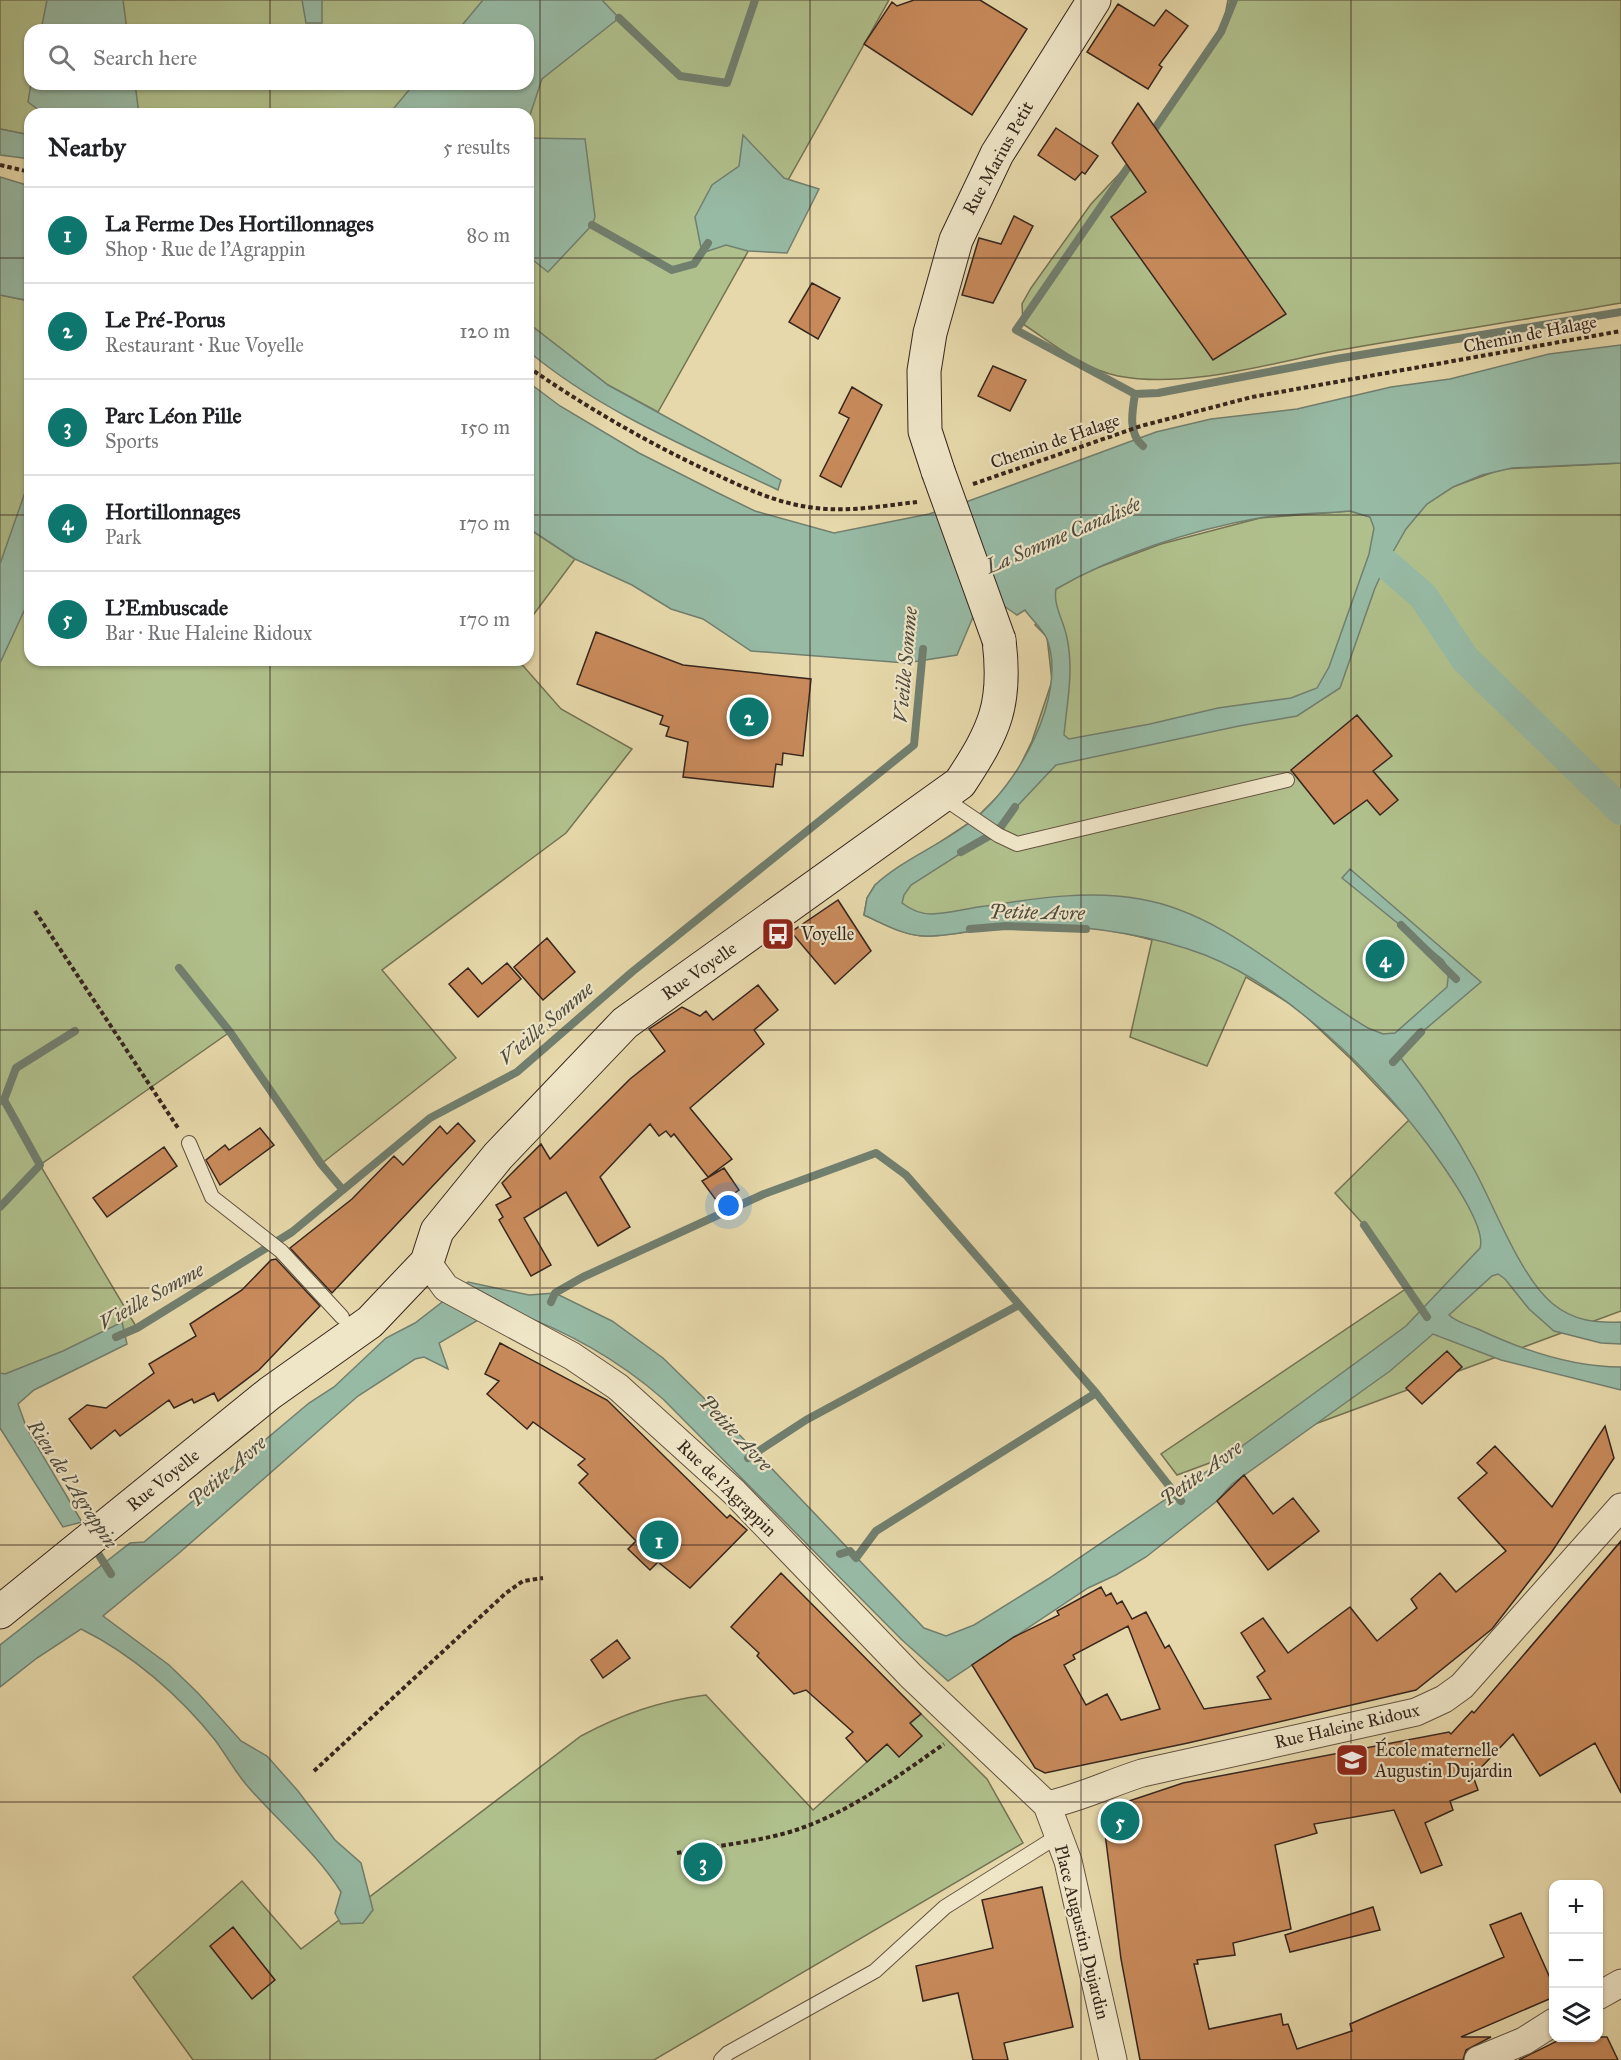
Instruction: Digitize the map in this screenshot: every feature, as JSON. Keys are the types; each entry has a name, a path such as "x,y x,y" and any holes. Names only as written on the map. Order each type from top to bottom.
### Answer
{"street":[{"name":"Rue Marius Petit","path":"999,640 950,479 924,431 924,371 930,333 956,240 997,154 1094,0"},
{"name":"Rue Voyelle","path":"0,1612 270,1393 370,1322 427,1262 437,1231 487,1171 625,1023 954,805 960,783 989,736 1002,695 999,640"},
{"name":"Rue Voyelle","path":"270,1393 342,1317 388,1278 427,1262"},
{"name":"Rue de l'Agrappin","path":"427,1262 446,1288 505,1322 572,1356 618,1387 734,1492 911,1676 996,1756"},
{"name":"Rue Haleine Ridoux","path":"1047,1805 1074,1799 1099,1786 1198,1760 1416,1712 1444,1699 1462,1686 1494,1653 1597,1531 1621,1507"},
{"name":"Place Augustin Dujardin","path":"996,1756 1047,1805 1068,1861 1113,2060"},
{"path":"1603,1994 1621,1983"},
{"path":"1478,2060 1524,2041 1549,2025"}],"lane":[{"path":"954,805 998,836 1017,843 1287,780"},
{"path":"189,1143 212,1197 281,1251 342,1317"},
{"path":"721,2060 875,1971 945,1908 1058,1836"}],"path":[{"path":"0,165 24,171"},
{"name":"Chemin de Halage","path":"950,479 1252,397 1621,331"},
{"path":"534,370 587,406 677,456 761,496 809,507 851,510 922,501"},
{"path":"35,910 189,1143"},
{"path":"314,1771 506,1593 523,1581 543,1578"},
{"path":"677,1852 796,1830 826,1819 878,1790 948,1741 963,1726"}],"shaded area":[{"path":"0,0 889,0 658,412 608,385 534,328 534,108 24,108 24,134 0,129"},
{"path":"1228,0 1621,0 1621,303 1334,351 1226,373 1171,379 1144,379 1105,373 1068,354 1023,324 1022,304 1031,288 1091,204 1122,171 1160,119 1223,26"},
{"path":"0,295 24,300 24,666 523,666 561,709 632,749 566,833 382,970 456,1058 321,1164 230,1032 40,1165 137,1328 0,1388"},
{"path":"1621,463 1621,1311 1177,1475 1161,1454 1407,1288 1364,1225 1335,1193 1409,1120 1352,1060 1297,1008 1246,977 1207,1066 1130,1037 1152,940 1105,930 1041,924 920,936 895,929 864,915 867,898 875,885 975,819 1001,793 1018,770 1032,741 1052,681 1047,637 1035,625 1056,589 1086,572 1161,544 1260,518 1350,511 1370,517 1502,469"},
{"path":"534,532 575,559 534,614"},
{"path":"706,1695 813,1810 921,1714 987,1779 1023,1843 654,2060 193,2060 133,1977 242,1881 301,1949 581,1736 642,1709"}],"water":[{"path":"47,0 123,0 126,24 42,24"},
{"path":"302,0 322,0 322,23 306,23"},
{"path":"483,0 602,0 619,18 542,79 532,108 394,108 409,90 534,90 534,24 463,24"},
{"path":"30,90 136,90 138,108 36,108 28,102"},
{"path":"0,129 24,134 24,158 0,155"},
{"path":"743,135 784,178 819,189 787,253 748,251 726,245 702,253 695,217 712,185 739,166"},
{"path":"534,138 585,139 595,217 592,225 548,272 534,261"},
{"path":"0,177 24,184 24,300 0,295"},
{"path":"534,328 608,385 781,480 778,490 648,428 556,373 534,356"},
{"name":"La Somme Canalisée","path":"1621,345 1621,463 1512,468 1482,475 1453,487 1427,504 1406,529 1386,564 1375,588 1340,688 1297,716 1056,765 1004,820 974,845 911,885 902,903 916,911 932,914 1044,898 1102,895 1140,899 1171,907 1201,919 1231,935 1368,1028 1383,1034 1395,1033 1447,987 1449,970 1443,960 1342,878 1350,869 1481,982 1402,1049 1400,1057 1458,1141 1510,1242 1541,1292 1561,1310 1577,1317 1602,1322 1621,1322 1621,1344 1601,1343 1554,1331 1529,1309 1505,1279 1498,1274 1492,1276 1449,1315 1495,1337 1548,1356 1584,1364 1621,1367 1621,1390 1501,1360 1433,1334 1390,1371 1232,1484 1217,1501 1146,1557 1088,1588 948,1681 902,1640 663,1399 626,1370 586,1345 544,1324 500,1307 439,1343 448,1369 424,1357 415,1359 358,1396 178,1554 103,1616 169,1665 241,1741 267,1756 298,1791 335,1840 361,1863 373,1910 363,1923 341,1924 335,1913 341,1892 321,1864 245,1783 215,1740 171,1692 119,1651 81,1629 37,1658 0,1687 0,1645 130,1543 144,1542 309,1403 334,1387 386,1338 415,1323 468,1282 529,1295 555,1293 612,1321 663,1358 710,1404 924,1628 946,1636 974,1625 1048,1579 1219,1463 1406,1326 1480,1248 1477,1225 1462,1195 1407,1118 1356,1062 1298,1011 1237,970 1205,955 1140,936 1027,924 920,936 895,929 864,915 867,898 875,885 898,867 949,837 990,805 1022,762 1035,738 1045,712 1051,686 1052,662 1045,635 1025,610 1017,615 1004,606 973,617 957,655 906,663 751,651 703,619 671,609 632,585 575,559 534,532 534,386 560,406 639,453 718,493 755,511 834,533 929,514 1156,432 1211,419 1297,409 1391,387 1450,379 1549,354","holes":["1350,511 1370,517 1374,528 1369,554 1329,667 1317,688 1291,698 1218,708 1150,724 1069,739 1064,735 1070,662 1066,632 1057,607 1056,589 1103,565 1154,545 1233,523 1270,516"]},
{"path":"24,495 24,611 0,663 0,564"},
{"path":"122,1322 127,1344 34,1390 18,1404 27,1429 82,1522 63,1527 0,1428 0,1373 5,1374 63,1351"}],"building":[{"path":"914,0 980,0 1027,29 972,115 864,44 892,2 897,6"},
{"path":"1118,4 1154,26 1166,10 1188,26 1159,65 1162,67 1148,89 1087,52"},
{"path":"1138,103 1286,314 1213,360 1111,217 1146,192 1112,143"},
{"path":"1056,128 1098,156 1085,174 1082,172 1075,180 1038,155"},
{"path":"1014,216 1033,226 993,303 962,295 979,238 1001,244"},
{"path":"812,283 840,298 818,339 789,322"},
{"path":"993,366 1026,380 1010,411 978,396"},
{"path":"852,387 882,405 841,487 820,476 849,418 839,413"},
{"path":"596,632 683,665 811,679 803,756 783,753 782,765 776,764 773,787 683,777 688,742 666,736 669,727 660,724 663,716 577,684"},
{"path":"1357,715 1392,756 1373,771 1398,800 1380,815 1367,800 1334,824 1291,770"},
{"path":"838,900 871,951 835,984 791,932"},
{"path":"547,938 575,972 543,1000 514,967"},
{"path":"507,963 521,979 478,1017 449,984 468,968 482,984"},
{"path":"758,985 778,1010 754,1030 764,1044 690,1108 732,1159 708,1177 674,1134 671,1137 666,1131 659,1136 650,1124 600,1177 630,1227 598,1246 566,1192 524,1218 551,1265 531,1276 499,1220 503,1217 496,1205 511,1197 502,1183 541,1144 550,1159 630,1079 665,1051 649,1029 682,1007 700,1016 706,1011 713,1020"},
{"path":"458,1123 475,1141 332,1293 290,1248 352,1199 394,1156 403,1165 440,1126 447,1134"},
{"path":"260,1128 274,1145 220,1185 206,1160 225,1145 229,1150"},
{"path":"164,1147 177,1166 107,1217 93,1198"},
{"path":"724,1168 739,1190 719,1204 702,1181"},
{"path":"276,1259 320,1306 259,1370 218,1401 214,1393 194,1403 192,1399 174,1408 169,1400 120,1436 115,1430 91,1449 69,1419 87,1405 106,1408 154,1373 149,1364 196,1336 190,1324 242,1290 271,1260"},
{"path":"500,1343 607,1400 727,1518 730,1515 747,1530 690,1588 658,1562 650,1570 628,1549 636,1541 579,1483 588,1474 578,1465 585,1459 533,1422 527,1429 487,1394 499,1381 485,1374"},
{"path":"1447,1351 1462,1367 1422,1404 1406,1388"},
{"path":"1605,1426 1614,1458 1551,1553 1492,1629 1416,1690 1188,1743 1045,1773 1035,1768 972,1665 1014,1637 1059,1615 1057,1611 1101,1587 1106,1596 1111,1593 1117,1604 1122,1601 1132,1619 1146,1612 1165,1648 1169,1645 1204,1709 1271,1699 1257,1677 1265,1671 1241,1633 1263,1618 1288,1653 1350,1607 1377,1641 1417,1608 1411,1599 1440,1573 1456,1592 1506,1551 1458,1498 1487,1473 1477,1463 1495,1446 1552,1507","holes":["1128,1626 1160,1709 1121,1720 1107,1694 1086,1705 1064,1665 1075,1659 1073,1655"]},
{"path":"1244,1475 1273,1514 1293,1498 1319,1531 1268,1570 1217,1501"},
{"path":"1621,1541 1621,1793 1595,1743 1540,1776 1513,1734 1473,1776 1478,1790 1450,1801 1453,1810 1425,1823 1442,1865 1421,1873 1394,1810 1314,1824 1317,1833 1275,1845 1291,1929 1233,1943 1235,1955 1197,1960 1198,1964 1194,1964 1209,2029 1281,2014 1283,2025 1288,2024 1297,2049 1352,2031 1350,2024 1504,1957 1490,1925 1521,1913 1549,1976 1549,1999 1461,2037 1491,2037 1466,2050 1463,2060 1140,2060 1121,1959 1102,1810 1183,1783 1449,1732 1451,1734 1472,1711 1474,1713"},
{"path":"781,1573 921,1714 910,1723 922,1736 899,1757 887,1744 867,1762 846,1738 853,1732 806,1690 794,1694 757,1656 759,1653 731,1627"},
{"path":"617,1640 630,1658 603,1678 591,1660"},
{"path":"1042,1887 1073,2027 1004,2043 1008,2060 973,2060 958,1993 923,2001 916,1966 993,1948 982,1900"},
{"path":"1373,1907 1380,1930 1290,1952 1285,1935"},
{"path":"233,1927 275,1980 252,1999 210,1946"},
{"path":"1603,2037 1607,2037 1618,2060 1519,2060 1555,2042 1603,2042"}],"waterway":[{"path":"619,18 680,76 727,83 755,0"},
{"path":"1149,137 1221,32 1234,0"},
{"path":"1135,157 1016,330 1135,394 1133,429 1143,446"},
{"path":"592,225 672,270 694,264 708,243"},
{"path":"1135,394 1158,393 1336,359 1621,312"},
{"path":"1386,564 1423,596 1465,659 1621,810"},
{"name":"Vieille Somme","path":"116,1337 137,1328 292,1232 430,1118 517,1072 632,972 914,745 923,649"},
{"name":"Petite Avre","path":"961,852 998,831 1015,807"},
{"path":"1401,925 1456,979"},
{"name":"Petite Avre","path":"970,929 1006,926 1086,929"},
{"path":"179,968 230,1032 321,1164 343,1190"},
{"path":"4,1100 16,1068 75,1031"},
{"path":"1393,1062 1421,1032"},
{"path":"0,1101 4,1100 40,1165 0,1207"},
{"path":"551,1302 555,1293 583,1277 764,1194 876,1153 906,1175 1096,1393 1181,1501"},
{"path":"1364,1225 1427,1317"},
{"path":"748,1458 806,1420 1019,1305"},
{"path":"840,1554 850,1551 856,1558 876,1531 1096,1393"},
{"name":"Rieu de l'Agrappin","path":"92,1544 111,1574"}],"place":[{"name":"Le Pré-Porus","path":"749,717"},
{"name":"Voyelle","path":"778,934"},
{"name":"Hortillonnages","path":"1385,959"},
{"name":"La Ferme Des Hortillonnages","path":"659,1540"},
{"name":"École maternelle Augustin Dujardin","path":"1352,1760"},
{"name":"L'Embuscade","path":"1120,1821"},
{"name":"Parc Léon Pille","path":"703,1862"}]}
